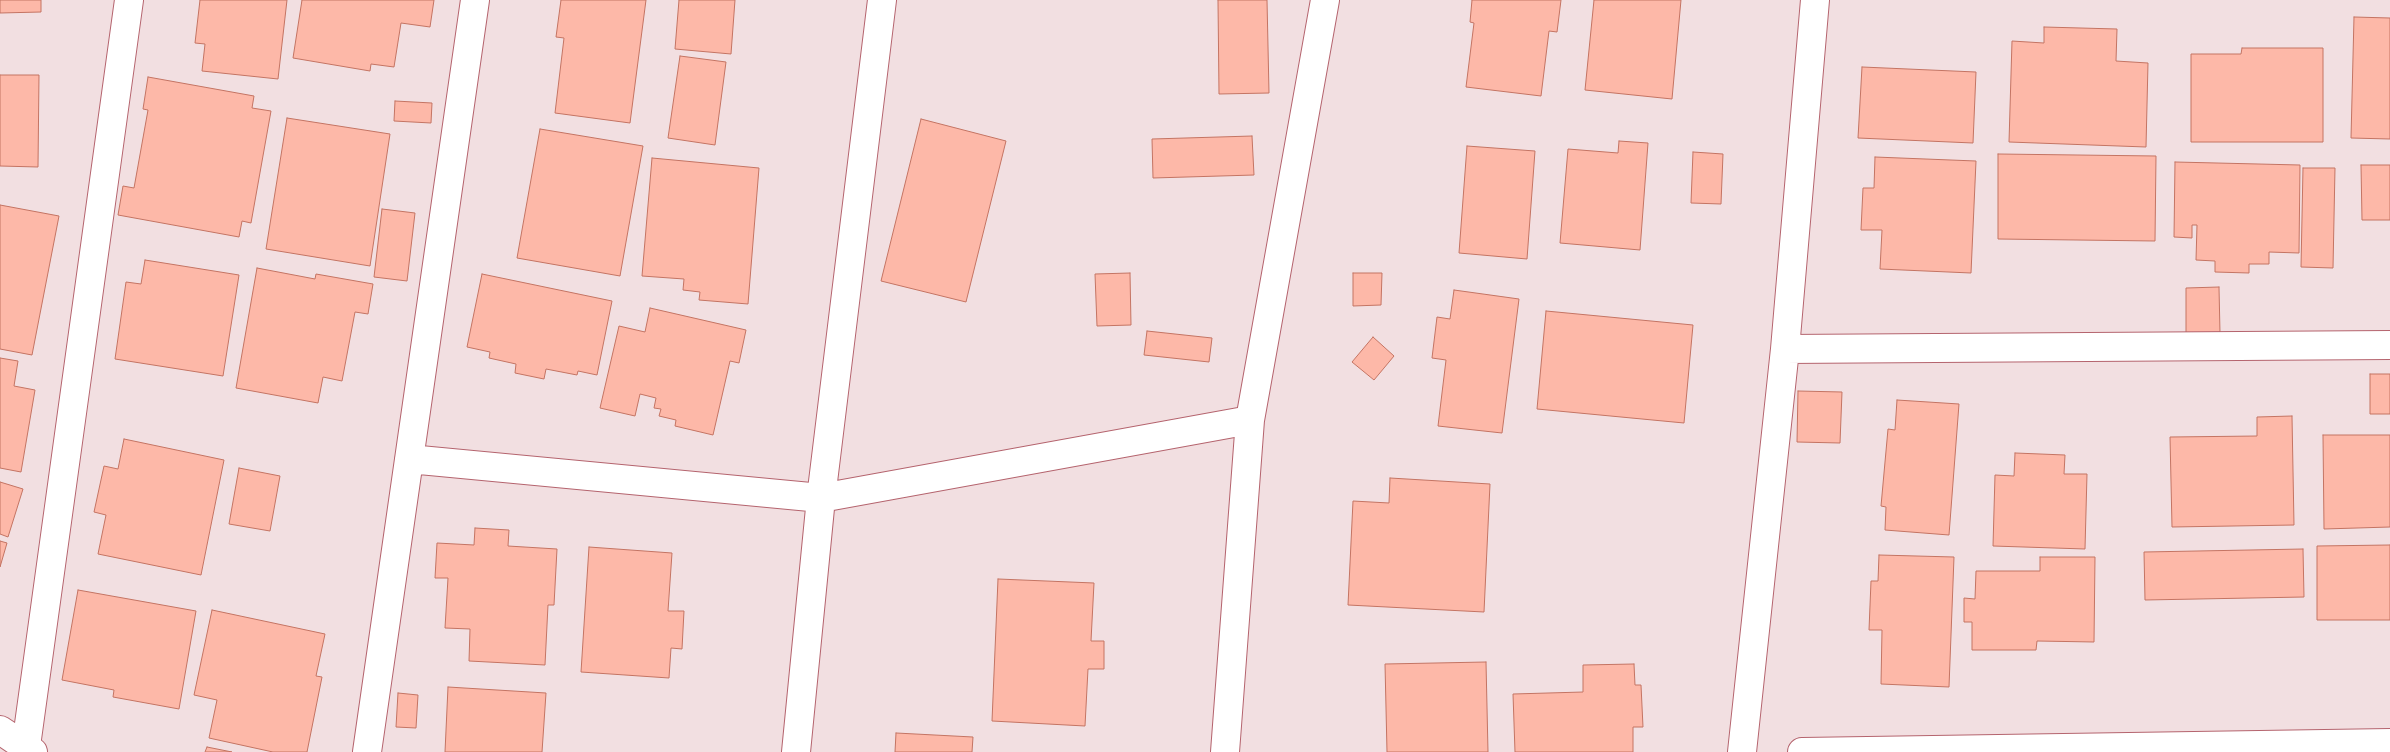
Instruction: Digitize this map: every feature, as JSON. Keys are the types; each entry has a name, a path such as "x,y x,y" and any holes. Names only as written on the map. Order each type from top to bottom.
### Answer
{"street":[{"path":"0,730 30,749 128,0"},
{"path":"367,752 475,0"},
{"path":"796,752 821,498 882,0"},
{"path":"1225,752 1250,420 1325,0"},
{"path":"1742,752 1785,349 1815,0"},
{"path":"1785,349 2390,345"},
{"path":"409,459 821,498 1250,420"},
{"path":"1802,752 2390,743"}],"building":[{"path":"0,0 41,0 41,12 0,13"},
{"path":"200,0 287,0 278,79 202,71 205,44 195,43"},
{"path":"302,0 434,0 430,27 401,23 394,67 371,64 370,71 293,58"},
{"path":"561,0 646,0 630,123 555,113 564,38 556,37"},
{"path":"679,0 735,0 731,54 675,49"},
{"path":"1218,0 1267,0 1269,93 1219,94"},
{"path":"1472,0 1561,0 1557,32 1549,31 1541,96 1466,87 1474,23 1470,22"},
{"path":"1594,0 1681,0 1672,99 1585,90"},
{"path":"2354,17 2390,18 2390,139 2351,138"},
{"path":"2044,27 2117,29 2116,61 2148,63 2146,147 2009,142 2012,41 2044,43"},
{"path":"2242,48 2323,48 2323,142 2191,142 2191,54 2241,54"},
{"path":"680,56 726,62 715,145 668,138"},
{"path":"1862,67 1976,72 1973,143 1858,138"},
{"path":"0,75 39,75 38,167 0,166"},
{"path":"148,77 254,96 252,108 271,111 251,223 242,221 239,237 118,215 123,186 134,188 148,110 143,109"},
{"path":"395,101 432,103 431,123 394,121"},
{"path":"287,118 390,134 370,266 266,249"},
{"path":"921,119 1006,141 966,302 881,281"},
{"path":"540,129 643,146 620,276 517,258"},
{"path":"1252,136 1254,175 1153,178 1152,139"},
{"path":"1619,141 1648,143 1640,250 1560,243 1568,149 1618,153"},
{"path":"1467,146 1535,151 1527,259 1459,253"},
{"path":"1693,152 1723,154 1721,204 1691,203"},
{"path":"1998,154 2156,156 2155,241 1998,239"},
{"path":"1875,157 1976,161 1971,273 1880,269 1882,230 1861,230 1863,188 1874,188"},
{"path":"652,158 759,168 748,304 699,300 700,292 683,290 684,279 642,276"},
{"path":"2175,162 2300,165 2299,253 2269,252 2269,264 2249,264 2249,273 2215,272 2215,261 2196,260 2197,225 2192,225 2192,238 2174,237"},
{"path":"2361,165 2390,165 2390,220 2362,220"},
{"path":"2303,168 2335,168 2333,268 2301,267"},
{"path":"0,205 59,216 32,355 0,349"},
{"path":"382,209 415,213 407,281 374,277"},
{"path":"145,260 239,275 223,376 115,359 126,282 141,284"},
{"path":"257,268 315,279 316,274 373,284 368,314 355,312 342,381 323,377 318,403 236,388"},
{"path":"1130,273 1131,325 1097,326 1095,274"},
{"path":"1353,273 1382,273 1381,305 1353,306"},
{"path":"482,274 612,301 597,375 578,371 577,375 546,369 544,379 515,373 516,364 489,358 490,352 467,347"},
{"path":"2219,287 2220,333 2186,334 2186,288"},
{"path":"1454,290 1519,299 1502,433 1438,426 1446,360 1432,358 1437,317 1450,319"},
{"path":"650,308 746,330 739,363 730,361 713,435 675,426 676,420 659,416 661,409 654,408 656,398 640,394 635,416 600,408 619,326 645,332"},
{"path":"1546,311 1693,325 1684,423 1537,409"},
{"path":"1147,331 1212,338 1209,362 1144,355"},
{"path":"1373,337 1394,356 1374,380 1352,362"},
{"path":"0,358 18,361 14,386 35,390 21,472 0,468"},
{"path":"2370,374 2390,374 2390,414 2370,414"},
{"path":"1798,391 1842,392 1840,443 1797,442"},
{"path":"1897,400 1959,404 1949,535 1885,530 1886,507 1881,506 1888,429 1895,430"},
{"path":"2292,416 2294,525 2172,527 2170,437 2257,436 2257,417"},
{"path":"2323,435 2390,435 2390,527 2324,529"},
{"path":"124,439 224,460 201,575 98,554 106,515 94,512 104,466 118,469"},
{"path":"2015,453 2065,455 2064,474 2087,474 2085,549 1993,546 1995,475 2014,476"},
{"path":"239,468 280,476 270,531 229,524"},
{"path":"1390,478 1490,484 1484,612 1348,605 1353,501 1389,503"},
{"path":"0,482 23,489 8,537 0,534"},
{"path":"475,528 509,530 508,546 557,549 554,605 548,605 545,665 469,661 470,629 445,628 448,578 435,578 437,543 474,545"},
{"path":"0,541 7,543 0,567"},
{"path":"2390,545 2390,620 2317,620 2317,546"},
{"path":"589,547 672,553 668,611 684,611 682,649 671,648 669,678 581,672"},
{"path":"2303,549 2304,597 2145,600 2144,552"},
{"path":"1879,555 1954,557 1949,687 1881,684 1882,630 1869,630 1871,581 1878,581"},
{"path":"2040,557 2095,557 2094,642 2037,641 2036,650 1972,650 1972,622 1964,622 1964,598 1975,599 1976,571 2040,571"},
{"path":"998,579 1094,583 1091,641 1104,641 1104,669 1088,669 1085,726 992,721"},
{"path":"78,590 196,611 179,709 113,697 114,690 62,680"},
{"path":"212,610 325,634 316,676 322,677 307,752 273,752 209,738 217,700 194,695"},
{"path":"1486,662 1488,752 1387,752 1385,664"},
{"path":"1634,664 1635,685 1641,685 1643,727 1633,727 1633,752 1515,752 1513,694 1583,692 1583,665"},
{"path":"448,687 546,693 542,752 445,752"},
{"path":"398,693 418,695 416,728 396,727"},
{"path":"896,733 973,737 972,752 895,752"},
{"path":"207,747 232,752 205,752"}]}
